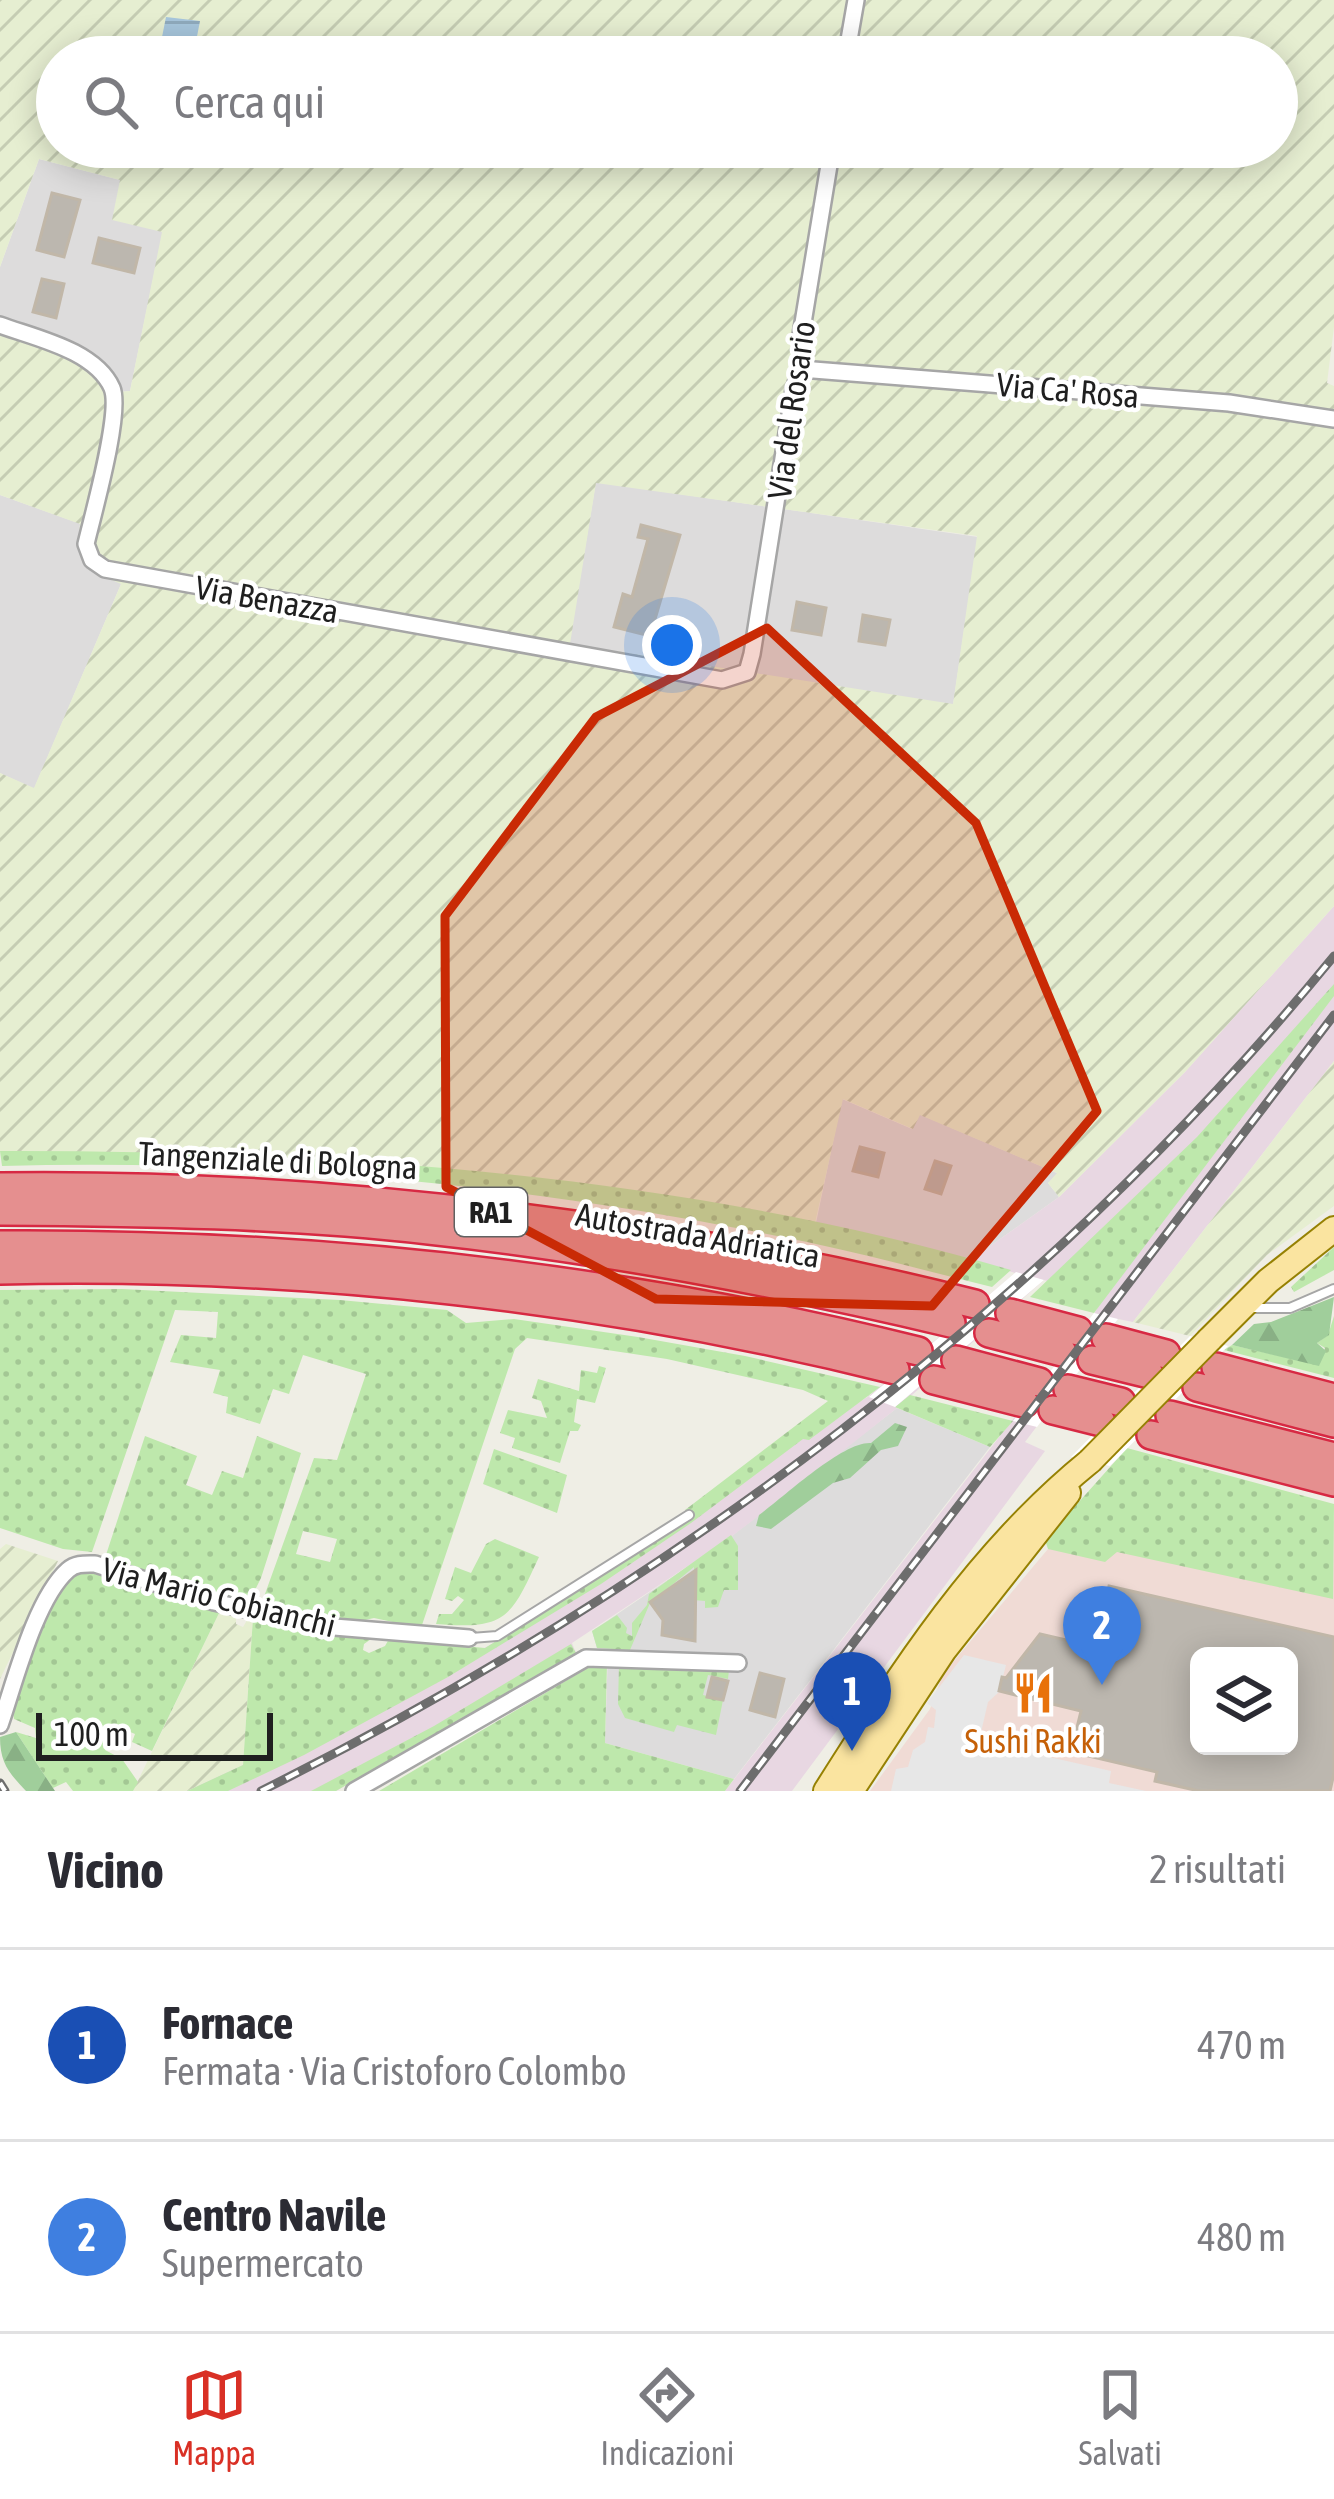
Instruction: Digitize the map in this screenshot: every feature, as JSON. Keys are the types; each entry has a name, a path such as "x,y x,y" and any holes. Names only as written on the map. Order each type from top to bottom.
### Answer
{"highway":[{"name":"Tangenziale di Bologna","path":"0,1187 264,1192 496,1213 703,1244 975,1304"},
{"name":"Autostrada Adriatica","path":"0,1211 210,1214 448,1232 694,1267 951,1323"},
{"name":"Autostrada Adriatica","path":"0,1245 226,1249 446,1266 694,1302 918,1351"},
{"path":"0,1270 255,1275 479,1295 691,1326 895,1370"},
{"path":"1010,1313 1084,1345"},
{"path":"989,1333 1084,1345 1158,1364"},
{"path":"934,1380 1031,1392 956,1360"},
{"path":"1208,1365 1334,1398"},
{"path":"1208,1365 1334,1423"},
{"path":"1060,1400 1111,1412"},
{"path":"1334,1457 1160,1425 1334,1482"}],"main road":[{"path":"826,1791 925,1641 1036,1507 1208,1365 1242,1307 1334,1229"},
{"path":"851,1791 944,1650 1090,1461"}],"street":[{"path":"850,36 856,0"},
{"name":"Via del Rosario","path":"747,672 801,368 801,335 829,168"},
{"name":"Via Benazza","path":"0,325 92,364 111,386 114,409 86,544 92,560 105,569 722,680 747,672"},
{"name":"Via Ca' Rosa","path":"801,368 1229,403 1334,419"},
{"name":"Via Mario Cobianchi","path":"0,1725 35,1626 63,1576 77,1565 94,1564 214,1602 322,1626 469,1638"},
{"path":"354,1791 586,1658 738,1663"}],"lane":[{"path":"1242,1307 1289,1307 1334,1288"},
{"path":"469,1638 497,1636 689,1515"}],"highlighted area":[{"path":"767,628 976,823 1097,1111 932,1306 656,1299 446,1187 445,916 596,717"}],"shaded area":[{"path":"36,167 74,168 120,180 163,231 130,391 119,392 106,366 0,316 0,267"},
{"path":"596,482 978,537 953,705 569,644"},
{"path":"0,495 81,524 121,584 34,789 0,773"},
{"path":"1334,906 1334,1061 1133,1322 1118,1319 1025,1442 1045,1451 792,1791 725,1791 1093,1316 1100,1303 1081,1291 1044,1280 800,1485 572,1643 576,1653 336,1791 187,1791 474,1654 548,1612 691,1520 685,1510 869,1396 1015,1273 972,1259 1059,1197 1185,1072"},
{"path":"842,1099 912,1129 919,1114 1059,1174 1048,1183 1059,1197 972,1259 816,1223"},
{"path":"897,1408 990,1447 734,1779 605,1743 608,1649 597,1648 592,1631 724,1542"},
{"path":"1334,1521 1334,1791 870,1791 930,1709 943,1674 1048,1549"},
{"path":"964,1655 1006,1665 999,1692 988,1702 979,1741 1111,1771 1109,1783 1146,1791 891,1791 896,1769 908,1767 913,1750 925,1742 928,1727 934,1728 936,1710 927,1703"}],"green space":[{"path":"0,0 1334,0 1334,327 1327,383 1334,386 1334,906 1185,1072 1059,1197 1048,1183 1057,1173 920,1115 913,1129 843,1099 815,1223 653,1194 517,1177 233,1155 0,1151 0,773 34,788 121,584 89,570 78,546 80,524 0,495 0,316 106,366 119,392 130,391 162,232 112,220 120,180 74,168 1298,168 1298,36 36,36 36,167 0,267","holes":["596,483 977,536 953,704 570,644"]},
{"path":"1334,984 1334,996 1094,1313 1030,1297 1197,1137"},
{"path":"1334,1061 1334,1206 1267,1255 1190,1336 1133,1322"},
{"path":"0,1151 254,1156 510,1175 763,1211 1011,1270 992,1287 807,1242 507,1192 306,1172 2,1166"},
{"path":"1334,1247 1334,1270 1294,1292 1291,1287"},
{"path":"122,1289 447,1310 466,1323 514,1319 638,1337 880,1387 601,1584 448,1677 228,1791 187,1791 243,1765 253,1618 374,1637 364,1644 363,1650 369,1653 389,1639 485,1648 691,1520 685,1510 828,1401 803,1390 667,1359 527,1338 515,1349 421,1628 374,1618 322,1620 261,1605 314,1458 337,1460 366,1374 303,1355 289,1394 273,1389 260,1424 226,1413 228,1397 213,1393 220,1370 170,1362 181,1335 216,1338 218,1312 175,1310 92,1552 63,1549 0,1528 0,1290","holes":["303,1531 337,1539 330,1562 296,1554"]},
{"path":"1334,1297 1329,1335 1317,1343 1326,1351 1319,1366 1232,1345 1254,1324"},
{"path":"1334,1316 1334,1378 1224,1350 1232,1345 1319,1365 1325,1348 1317,1343 1328,1335"},
{"path":"599,1366 606,1368 595,1403 577,1399 574,1422 581,1425 578,1431 570,1431 560,1463 512,1448 515,1438 500,1433 508,1410 547,1418 541,1401 532,1398 538,1379 579,1391 581,1370 597,1373"},
{"path":"910,1395 1013,1421 990,1447 895,1407"},
{"path":"895,1423 907,1427 898,1446 881,1450 850,1478 833,1483 771,1529 756,1526 759,1515 814,1472 845,1451 871,1443"},
{"path":"145,1436 197,1456 186,1485 212,1495 222,1471 243,1478 257,1436 301,1453 249,1602 104,1561"},
{"path":"1127,1448 1334,1504 1333,1599 1117,1552 1105,1562 1048,1549 1045,1540"},
{"path":"494,1449 567,1475 557,1513 483,1484"},
{"path":"731,1535 738,1546 738,1590 724,1590 718,1607 705,1608 705,1601 693,1600 694,1567 650,1603 630,1650 597,1648 592,1631 617,1615 632,1636 632,1623 647,1605 649,1594"},
{"path":"495,1539 539,1557 513,1606 492,1621 436,1624 439,1614 452,1614 464,1600 458,1596 445,1599 455,1567 471,1573 486,1544"},
{"path":"6,1544 58,1561 0,1679 0,1549"},
{"path":"84,1571 221,1609 152,1751 132,1742 135,1734 116,1726 105,1750 122,1759 138,1782 133,1791 73,1791 66,1782 53,1788 16,1732 36,1738 35,1728 14,1719 12,1707 49,1610 71,1579"},
{"path":"221,1609 236,1614 236,1624 243,1627 253,1618 243,1765 187,1791 133,1791"},
{"path":"571,1644 576,1653 336,1791 311,1791 434,1726"},
{"path":"607,1664 605,1743 734,1779 725,1791 379,1791 591,1666"},
{"path":"619,1665 729,1670 728,1679 708,1675 703,1695 723,1700 716,1735 677,1725 674,1732 625,1718 618,1704"},
{"path":"16,1732 55,1791 26,1791 10,1773 0,1737"}],"water":[{"path":"166,17 200,21 197,36 162,36"}],"pier":[{"path":"1016,1272 1044,1280 895,1407 869,1397"},
{"path":"1094,1313 1118,1319 1037,1427 1013,1421"},
{"path":"1190,1336 1228,1346 1110,1466 1071,1457"}],"building":[{"path":"52,193 80,200 64,257 37,250"},
{"path":"99,238 140,248 134,273 93,263"},
{"path":"42,279 64,284 56,318 33,312"},
{"path":"641,525 680,535 650,636 614,627 623,594 632,597 648,539 638,537"},
{"path":"797,602 826,608 821,635 792,630"},
{"path":"863,615 890,620 885,645 859,641"},
{"path":"860,1147 884,1153 878,1177 853,1171"},
{"path":"935,1161 951,1166 941,1194 925,1189"},
{"path":"696,1570 695,1641 662,1635 663,1620 650,1602"},
{"path":"1109,1586 1334,1637 1330,1791 1199,1791 1155,1781 1157,1772 1071,1752 1081,1711 999,1691 1002,1677 1006,1678 1040,1634 1096,1647"},
{"path":"760,1673 784,1679 775,1717 750,1710"},
{"path":"712,1677 728,1681 723,1700 707,1697"}],"railway":[{"path":"261,1791 412,1712 559,1625 703,1531 842,1430 975,1322 1102,1207 1222,1085 1334,956"},
{"path":"740,1791 1334,1015"},
{"path":"0,1783 5,1791"}],"place":[{"name":"Centro Navile","path":"1102,1685"},
{"name":"Sushi Rakki","path":"1033,1693"},
{"name":"Fornace","path":"852,1751"}]}
